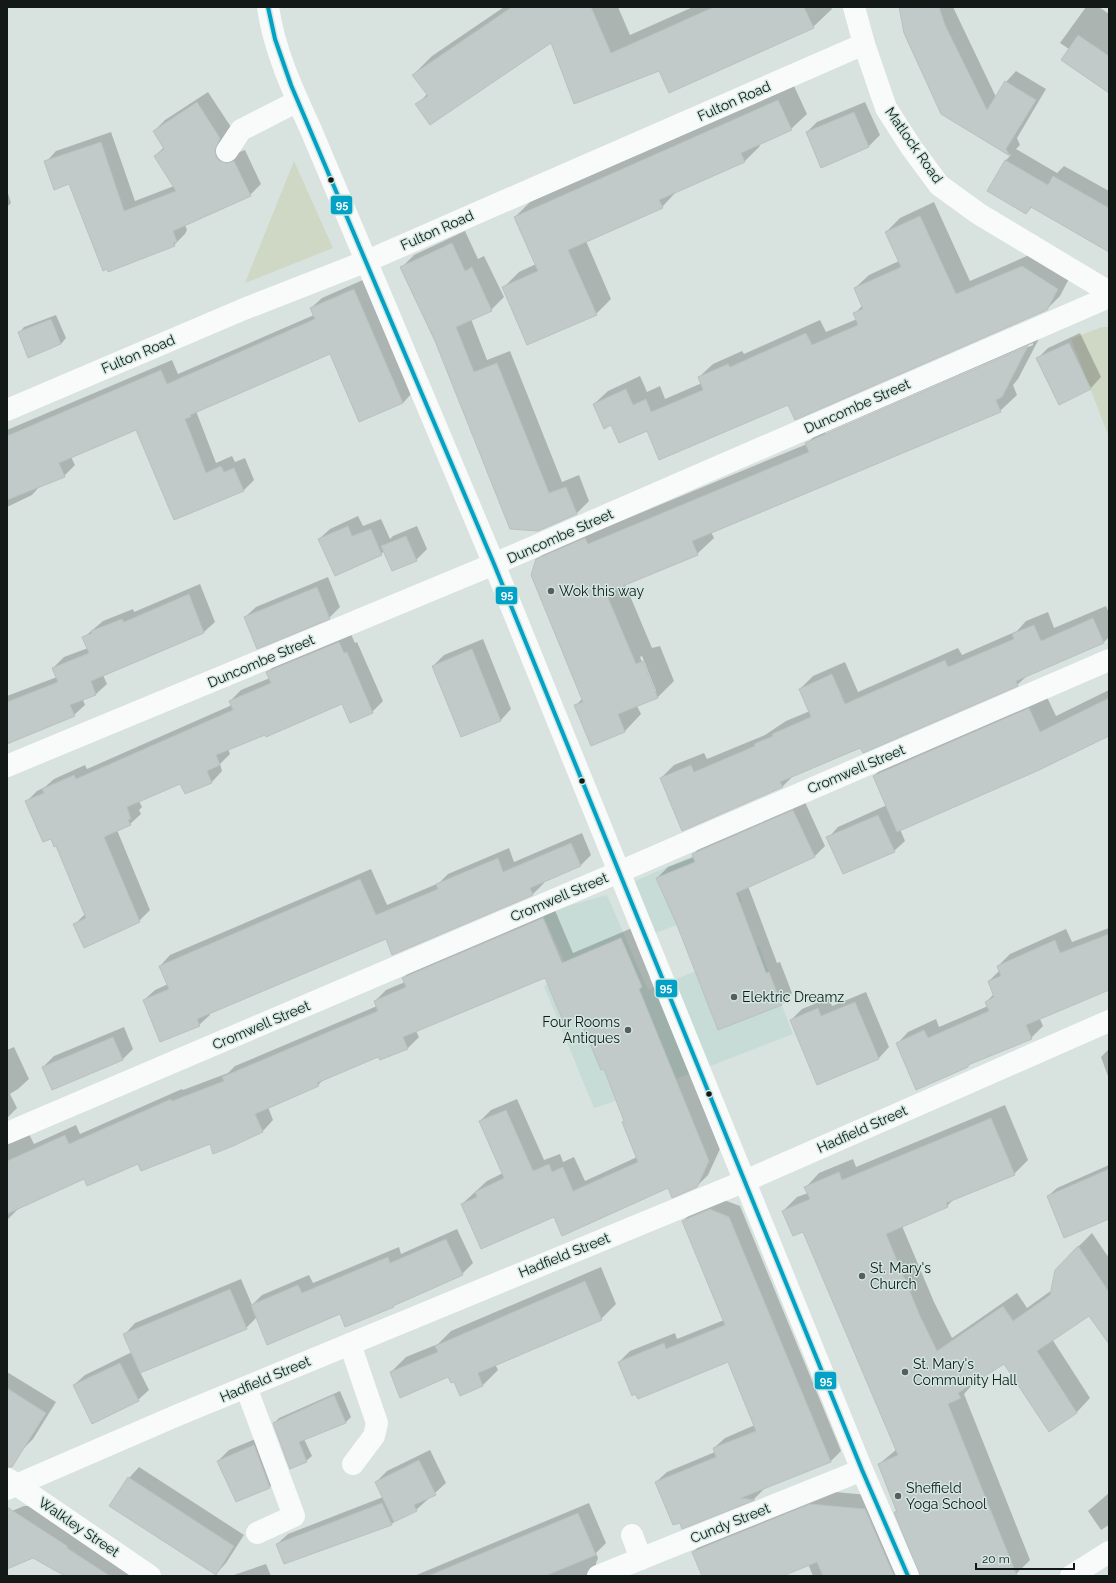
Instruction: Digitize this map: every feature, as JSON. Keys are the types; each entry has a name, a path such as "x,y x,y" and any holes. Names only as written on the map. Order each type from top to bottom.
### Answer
{"street":[{"path":"268,7 272,28 289,82 367,261 494,564 862,1470 908,1576"},
{"name":"Matlock Road","path":"854,7 864,44 886,108 911,147 939,185 979,214 1109,292"},
{"name":"Fulton Road","path":"7,410 244,309 367,261 864,44"},
{"path":"227,150 241,130 298,101"},
{"name":"Duncombe Street","path":"7,766 494,564 1109,297"},
{"name":"Cromwell Street","path":"7,1133 1109,660"},
{"name":"Hadfield Street","path":"10,1484 745,1181 1109,1021"},
{"path":"350,1344 377,1423 374,1436 353,1464"},
{"path":"246,1387 294,1516 257,1533"},
{"name":"Cundy Street","path":"598,1576 862,1470"},
{"name":"Walkley Street","path":"10,1484 150,1576"},
{"path":"632,1536 641,1559"},
{"path":"1072,1576 1109,1552"}],"shaded area":[{"path":"294,161 333,248 245,283"},
{"path":"1102,327 1109,327 1109,437 1071,339"},
{"path":"717,845 742,902 652,934 631,883"},
{"path":"607,895 648,990 759,946 793,1034 629,1097 594,1108 544,986 570,974 542,913"}],"building":[{"path":"512,7 591,7 611,53 714,7 804,7 814,28 669,93 659,71 574,104 551,43 430,125 415,104 428,96 412,75"},
{"path":"899,7 939,7 945,25 987,110 1005,81 1036,100 1006,149 1010,156 941,114 904,33"},
{"path":"1078,35 1109,56 1109,93 1061,60"},
{"path":"778,100 792,130 741,153 745,162 659,200 663,208 568,250 597,315 527,345 502,287 538,271 514,217"},
{"path":"197,102 220,138 215,150 216,157 220,161 226,163 234,161 251,196 173,231 177,242 173,243 175,246 108,272 107,269 103,271 69,184 54,190 44,161 101,142 124,211 176,191 154,156 164,149 153,131"},
{"path":"854,112 869,147 821,168 806,132"},
{"path":"1005,160 1048,185 1053,176 1109,208 1109,252 1031,207 1026,214 987,191"},
{"path":"920,216 956,294 1022,266 1058,289 1047,310 795,420 788,405 659,460 647,431 619,443 611,425 604,429 593,404 626,389 633,405 646,399 651,412 703,390 698,377 728,364 730,367 806,333 812,345 858,325 853,313 863,309 854,288 901,267 885,232"},
{"path":"452,243 465,271 472,267 492,311 456,327 474,372 497,363 549,493 566,487 577,514 538,531 510,529 435,341 400,267"},
{"path":"354,289 403,403 359,422 330,354 190,415 191,417 185,419 206,473 221,466 224,472 234,468 244,491 174,520 136,430 59,463 65,477 7,500 7,436 161,370 167,384 315,319 310,308"},
{"path":"51,319 61,344 28,358 18,332"},
{"path":"1069,343 1091,389 1059,405 1036,358"},
{"path":"1028,346 1002,397 996,400 1001,412 692,541 698,555 606,593 636,664 643,661 658,698 618,714 625,732 591,746 574,705 583,702 531,575 536,559 585,538 588,544 809,452 805,443"},
{"path":"348,526 352,536 371,529 382,555 335,576 318,539"},
{"path":"406,536 417,561 392,571 381,546"},
{"path":"317,587 330,619 257,649 244,617"},
{"path":"189,594 204,633 91,681 96,695 70,705 75,716 7,744 7,702 58,682 52,668 89,653 82,637 92,633 91,631 122,619 124,622"},
{"path":"1093,618 1104,643 1016,681 1018,686 863,753 860,748 780,782 783,787 682,831 660,778 691,765 694,772 755,746 754,744 773,736 772,734 811,717 799,689 832,674 845,704 945,660 948,667 1014,639 1012,634 1034,625 1041,641"},
{"path":"339,642 344,653 347,652 373,713 350,723 342,704 266,737 265,735 216,755 220,765 207,771 212,783 185,794 180,784 127,807 131,819 128,820 131,825 104,837 140,922 84,948 73,924 86,918 56,846 54,847 51,839 43,842 25,801 44,793 42,789 74,775 76,779 233,710 229,701 271,683 266,672"},
{"path":"472,649 501,721 461,737 432,666"},
{"path":"1109,698 1109,736 1037,771 897,832 873,776 1029,708 1040,732"},
{"path":"793,810 815,857 736,893 766,973 769,972 782,1005 718,1030 677,925 656,878 695,862 692,854"},
{"path":"878,815 895,852 843,874 826,837"},
{"path":"571,843 581,866 530,888 533,895 392,955 386,939 197,1019 200,1026 160,1042 143,1000 169,989 159,966 360,879 376,915 438,889 436,884 498,858 503,872"},
{"path":"543,918 562,963 621,938 642,987 639,989 709,1161 697,1187 672,1198 668,1188 562,1236 554,1217 481,1249 461,1204 477,1197 475,1192 504,1178 479,1121 506,1110 533,1171 549,1164 552,1172 563,1167 573,1191 638,1162 622,1122 624,1121 604,1069 601,1070 578,1015 563,1021 545,978 403,1037 408,1049 380,1060 378,1057 317,1083 319,1086 255,1114 263,1132 233,1146 213,1154 210,1144 141,1171 138,1164 87,1186 84,1179 7,1214 7,1161 65,1135 69,1144 171,1099 172,1101 224,1081 222,1077 378,1011 374,1001 406,987 402,978"},
{"path":"1109,934 1109,990 1026,1025 1032,1039 968,1065 968,1067 916,1090 896,1043 924,1030 928,1038 989,1011 985,1002 994,997 988,981 1001,976 997,966 1055,940 1060,953"},
{"path":"855,1002 879,1059 817,1085 790,1020 818,1008 821,1016"},
{"path":"113,1037 123,1060 52,1090 42,1067"},
{"path":"991,1118 1015,1175 946,1203 948,1207 886,1234 920,1316 937,1351 1003,1306 1013,1321 1050,1295 1055,1270 1078,1246 1109,1292 1109,1344 1089,1316 1037,1351 1077,1413 1049,1432 1004,1364 958,1393 961,1398 948,1404 1017,1576 920,1576 894,1512 897,1512 878,1464 898,1455 803,1232 793,1236 782,1211 810,1199 804,1187 839,1172 842,1180"},
{"path":"1109,1169 1109,1219 1064,1238 1047,1196"},
{"path":"710,1209 729,1217 831,1462 741,1498 755,1500 682,1529 680,1523 673,1525 655,1482 716,1457 713,1448 756,1431 728,1362 638,1399 635,1394 632,1396 618,1362 664,1343 666,1349 725,1325 682,1221"},
{"path":"446,1239 463,1275 393,1306 394,1307 345,1327 340,1314 267,1345 251,1305 298,1285 302,1293 388,1257 390,1263"},
{"path":"585,1281 602,1320 478,1373 483,1386 460,1396 454,1382 451,1383 448,1377 400,1398 390,1372 438,1352 435,1346"},
{"path":"230,1289 247,1329 140,1373 123,1334"},
{"path":"120,1363 139,1401 92,1424 73,1385"},
{"path":"7,1388 46,1413 12,1467 7,1467"},
{"path":"334,1395 346,1423 299,1442 307,1462 290,1469 273,1423"},
{"path":"254,1445 270,1488 236,1502 217,1461"},
{"path":"419,1460 436,1495 414,1505 417,1511 394,1522 375,1482"},
{"path":"128,1477 234,1546 216,1575 109,1506"},
{"path":"382,1503 392,1525 284,1564 276,1544"},
{"path":"810,1504 865,1509 894,1576 823,1576 817,1562 783,1576 702,1576 692,1552"},
{"path":"7,1507 110,1576 65,1576 33,1558 7,1569"},
{"path":"578,1513 596,1555 545,1576 428,1576"}],"transit line":[{"name":"95","path":"268,7 275,39 291,85 494,564 862,1470 908,1576"}],"place":[{"name":"Wok this way","path":"551,591"},
{"name":"Elektric Dreamz","path":"734,997"},
{"name":"Four Rooms Antiques","path":"628,1030"},
{"name":"St. Mary's Church","path":"862,1276"},
{"name":"St. Mary's Community Hall","path":"905,1372"},
{"name":"Sheffield Yoga School","path":"898,1496"}]}
